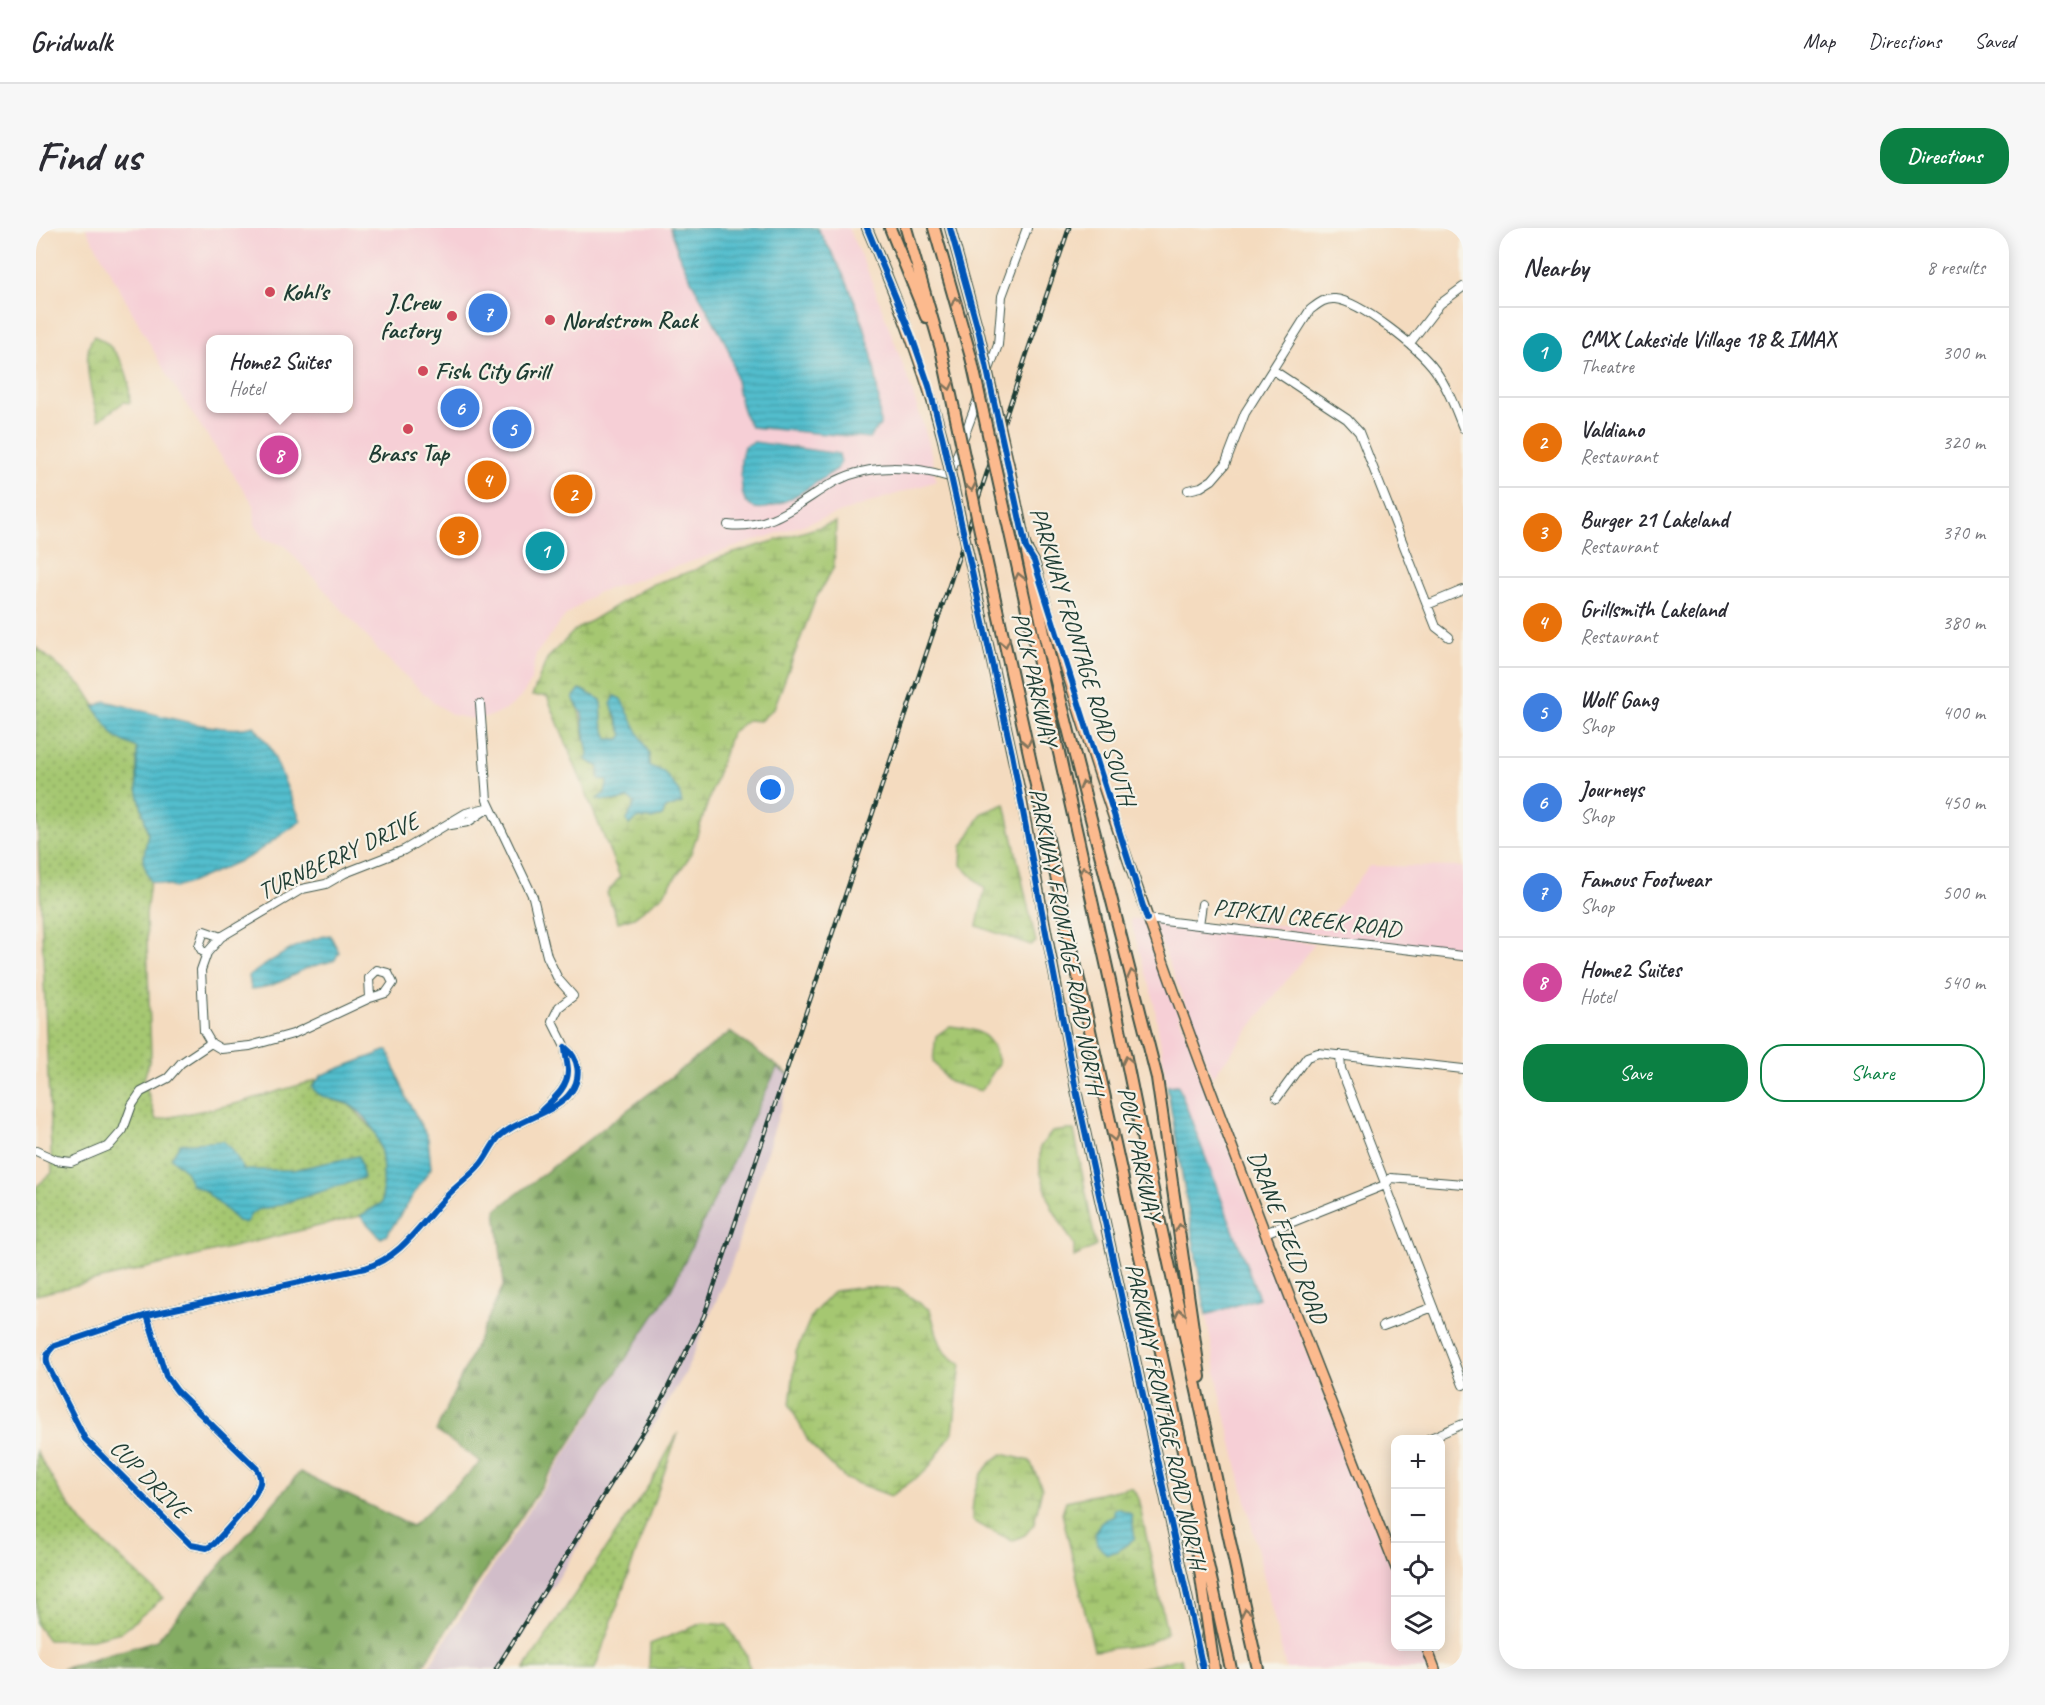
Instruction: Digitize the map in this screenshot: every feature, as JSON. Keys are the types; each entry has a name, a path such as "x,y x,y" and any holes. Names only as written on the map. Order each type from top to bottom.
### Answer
{"highway":[{"path":"890,228 944,365"},
{"name":"POLK PARKWAY","path":"906,228 954,409 1231,1669"},
{"name":"POLK PARKWAY","path":"934,228 970,357 1114,999 1154,1195 1258,1669"},
{"path":"1026,548 1026,557 1045,638 1157,1078 1211,1452"},
{"path":"1186,1464 1214,1669"}],"main road":[{"name":"PARKWAY FRONTAGE ROAD NORTH","path":"867,228 911,334 943,440 1019,786 1079,1102 1203,1669"},
{"name":"PARKWAY FRONTAGE ROAD SOUTH","path":"950,228 979,333 1026,548 1034,561 1147,919"},
{"name":"DRANE FIELD ROAD","path":"1147,919 1265,1233 1391,1558"},
{"path":"1428,1651 1435,1669"}],"street":[{"path":"728,525 749,526 780,516 836,482 868,471 909,468 949,477 998,345 1002,296 1026,228"},
{"path":"1410,343 1440,304 1463,287"},
{"path":"1188,490 1206,483 1225,465 1245,413 1310,310 1323,300 1334,298 1353,304 1410,343 1434,369 1451,397 1463,428"},
{"path":"1273,370 1347,419 1359,432 1436,627 1449,637"},
{"path":"1427,605 1463,590"},
{"path":"480,704 484,786 490,807 533,897 547,956 558,979 573,996 559,1007 552,1021 565,1047 567,1077 558,1094 541,1111"},
{"name":"TURNBERRY DRIVE","path":"207,953 221,937 302,889 326,884 345,873 404,850 466,813 490,807"},
{"path":"1199,925 1202,904"},
{"name":"PIPKIN CREEK ROAD","path":"1147,919 1463,956"},
{"path":"221,937 204,932 199,946 207,953 201,977 204,1031 211,1043 228,1050 274,1040 314,1026 370,998"},
{"path":"36,1151 64,1162 100,1152 123,1130 132,1105 141,1092 168,1078 181,1063 211,1043"},
{"path":"541,1111 562,1101 572,1091 576,1078 576,1062 573,1053 565,1047"},
{"path":"1277,1098 1307,1057 1318,1053 1463,1069"},
{"path":"1340,1055 1341,1069 1463,1385"},
{"path":"567,1077 576,1078"},
{"name":"CUP DRIVE","path":"147,1315 160,1365 166,1376 177,1391 257,1469 260,1476 260,1483 240,1513 214,1544 207,1548 191,1545 85,1439 45,1359 54,1346 147,1315 365,1268 392,1257 448,1194 480,1165 498,1139 541,1111"},
{"path":"1265,1233 1385,1185 1391,1178 1463,1184"},
{"path":"1383,1326 1433,1307"},
{"path":"1437,1435 1463,1424"}],"shaded area":[{"path":"86,228 848,228 870,276 908,379 929,443 936,481 596,593 565,616 536,654 530,684 520,698 506,710 491,716 473,719 453,715 434,703 381,653 285,546 263,538 255,525 254,505 169,379"},
{"path":"1369,866 1463,867 1463,952 1212,922 1322,927"},
{"path":"1130,919 1143,919 1391,1570 1391,1651 1423,1651 1430,1669 1286,1669 1220,1393 1206,1315 1259,1298 1178,1085 1167,1086 1153,997"},
{"path":"1153,923 1315,943 1212,1078 1181,994"},
{"path":"777,1068 791,1075 731,1266 685,1374 502,1669 427,1669 671,1290"}],"green space":[{"path":"94,336 116,353 129,382 130,403 124,402 99,420 93,401 88,365 90,343"},
{"path":"836,522 834,567 816,598 774,708 760,721 748,720 731,733 690,856 663,895 634,917 618,922 607,893 620,877 547,696 532,696 547,659 574,631 650,585 695,570 718,558","holes":["580,689 601,700 602,723 608,739 620,739 623,735 614,714 632,723 649,754 649,766 661,771 682,803 666,809 662,816 651,819 638,818 629,825 627,820 635,803 628,798 617,801 597,799 605,793 608,779 598,777 600,767 592,764 586,747 580,714 573,698"]},
{"path":"36,647 84,688 115,737 137,747 137,789 148,833 143,861 150,881 146,914 151,1055 144,1079 156,1120 235,1104 316,1080 312,1087 327,1098 350,1105 376,1133 385,1168 382,1203 360,1216 36,1295 36,1187 52,1173 36,788"},
{"path":"1005,804 1036,942 1031,945 977,926 985,889 961,865 962,847 982,813"},
{"path":"950,1026 982,1034 988,1039 996,1053 999,1063 981,1091 949,1082 933,1062 936,1036"},
{"path":"730,1032 791,1076 777,1068 671,1290 421,1669 62,1669 157,1640 300,1472 412,1526 481,1462 436,1431 504,1284 496,1210"},
{"path":"1074,1130 1096,1246 1074,1257 1074,1245 1051,1206 1040,1171 1040,1147 1052,1132"},
{"path":"866,1287 898,1289 930,1310 943,1348 953,1359 961,1363 953,1432 927,1470 891,1496 846,1479 809,1443 790,1405 796,1352 812,1315 834,1291"},
{"path":"678,1433 595,1669 524,1669 651,1482"},
{"path":"36,1451 61,1494 85,1526 163,1598 121,1632 88,1640 48,1640 36,1624"},
{"path":"1002,1454 1030,1461 1042,1488 1034,1524 1025,1535 1012,1541 972,1520 973,1500 978,1482 987,1467"},
{"path":"1132,1488 1138,1498 1167,1632 1160,1638 1132,1646 1094,1650 1062,1513 1066,1501","holes":["1131,1514 1135,1538 1118,1551 1114,1515"]},
{"path":"703,1623 727,1625 747,1656 750,1669 649,1669 650,1644"},
{"path":"1181,1658 1183,1669 1139,1669"}],"water":[{"path":"670,228 817,228 843,274 870,347 879,399 880,425 869,438 751,427 742,407 733,364 726,344 688,273"},
{"path":"754,442 839,454 841,462 837,469 784,502 756,508 746,502 741,472 744,446"},
{"path":"580,689 601,700 602,723 608,739 620,739 623,735 611,704 615,696 621,699 649,754 649,766 663,771 679,791 682,803 666,808 662,816 651,819 638,818 629,825 627,820 635,803 628,798 617,801 597,799 605,793 608,780 599,779 599,767 586,760 588,754 582,713 573,698"},
{"path":"105,701 202,725 222,728 254,726 270,747 301,821 251,856 192,882 175,888 150,881 143,861 148,833 137,789 137,748 115,737 94,707"},
{"path":"330,935 339,952 335,960 307,968 276,984 251,989 249,976 298,946"},
{"path":"388,1050 406,1097 428,1138 431,1168 387,1235 381,1238 360,1216 382,1203 382,1162 376,1136 362,1114 350,1105 320,1095 312,1087 322,1075"},
{"path":"1178,1085 1259,1298 1206,1315 1167,1086"},
{"path":"223,1141 232,1149 244,1170 293,1170 359,1156 364,1178 256,1211 251,1214 246,1223 238,1221 205,1191 192,1185 184,1169 171,1158 180,1144"},
{"path":"1118,1508 1131,1514 1135,1538 1118,1551 1107,1554 1097,1543 1096,1532 1102,1522 1114,1515 1114,1509"}],"railway":[{"path":"496,1669 657,1409 704,1316 1069,228"}],"cycle path":[{"path":"867,228 911,334 929,386 943,440 1012,754 1076,1090 1203,1669"},
{"path":"950,228 979,333 1026,548 1034,561 1147,919"},
{"path":"147,1315 166,1376 177,1391 257,1469 260,1476 257,1490 247,1506 214,1544 207,1548 191,1545 85,1439 48,1366 47,1355 50,1351 54,1346 147,1315 365,1268 390,1256 476,1169 498,1138 515,1126 547,1111 571,1092 578,1074 576,1062 565,1047 568,1071 565,1083 559,1093 541,1111"}],"place":[{"name":"Kohl's","path":"270,292"},
{"name":"Famous Footwear","path":"488,313"},
{"name":"J.Crew factory","path":"452,316"},
{"name":"Nordstrom Rack","path":"550,320"},
{"name":"Fish City Grill","path":"423,371"},
{"name":"Journeys","path":"460,408"},
{"name":"Brass Tap","path":"408,429"},
{"name":"Wolf Gang","path":"512,429"},
{"name":"Home2 Suites","path":"279,455"},
{"name":"Grillsmith Lakeland","path":"487,480"},
{"name":"Valdiano","path":"573,494"},
{"name":"Burger 21 Lakeland","path":"459,536"},
{"name":"CMX Lakeside Village 18 & IMAX","path":"545,551"}]}
